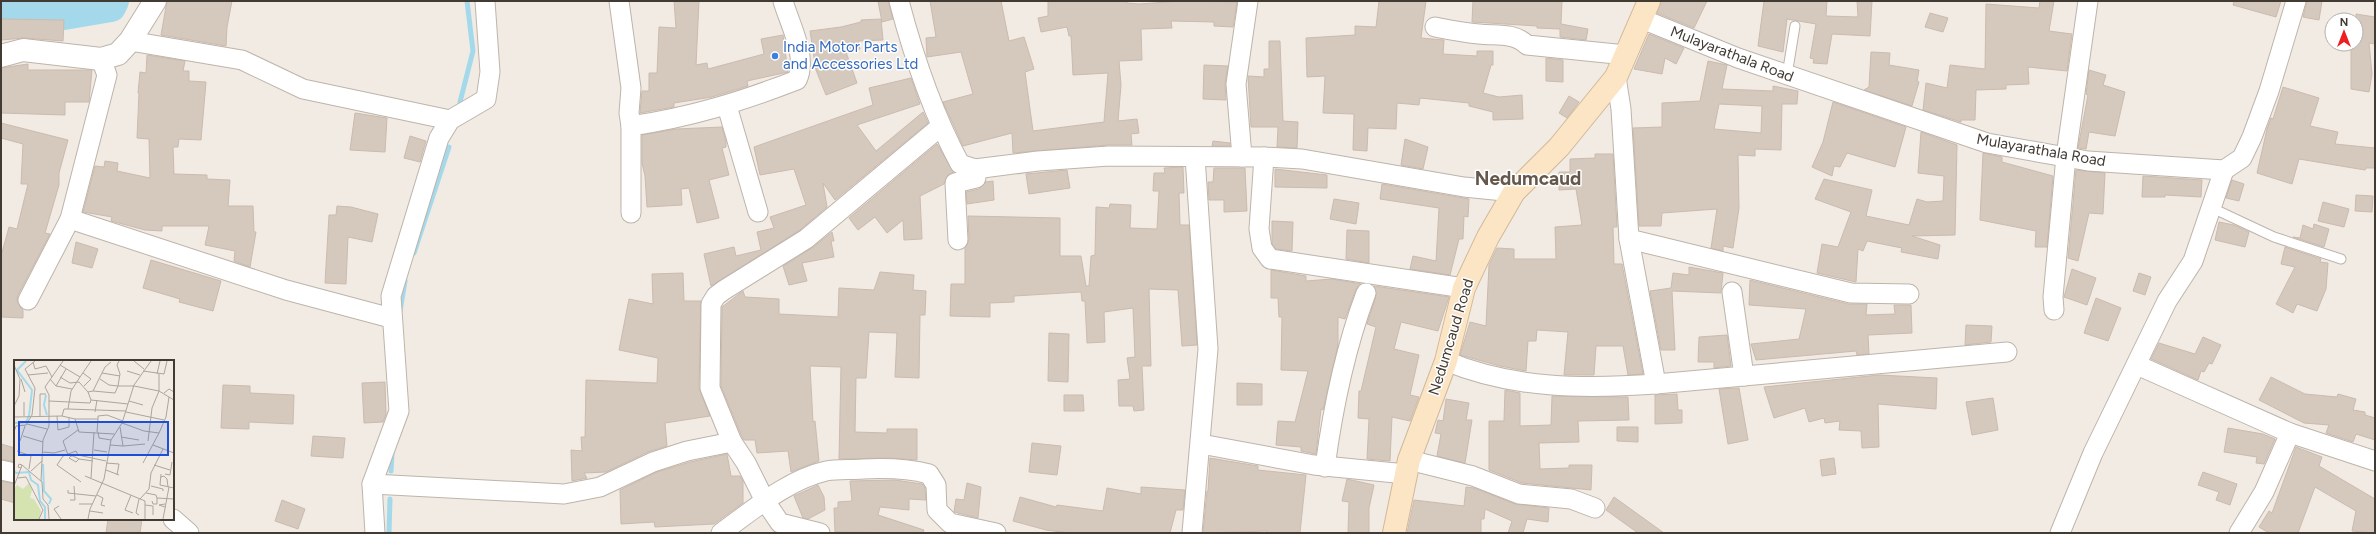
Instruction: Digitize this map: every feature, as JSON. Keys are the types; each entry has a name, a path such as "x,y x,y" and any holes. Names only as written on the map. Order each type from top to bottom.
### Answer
{"main road":[{"name":"Nedumcaud Road","path":"1394,533 1407,467 1446,361 1464,288 1488,237 1514,192 1559,147 1616,77 1645,10"}],"street":[{"path":"1,56 23,50 101,59 118,54 130,41 155,1"},
{"path":"374,533 372,484 399,412 391,318 391,296 439,138 450,120 486,99 490,72 485,1"},
{"path":"620,1 631,88 629,112 631,126 631,213"},
{"path":"631,126 671,120 727,106 797,80 802,70 800,58 783,1"},
{"path":"899,1 913,56 940,127 960,164 975,169 1038,161 1110,156 1264,157 1302,159 1464,187 1514,192"},
{"path":"1242,157 1236,84 1248,1"},
{"path":"2054,310 2053,297 2066,156 2088,1"},
{"path":"2060,533 2093,453 2137,365 2167,300 2192,261 2224,170 2242,158 2252,137 2269,92 2296,1"},
{"name":"Mulayarathala Road","path":"1645,10 1738,58 1787,76 1987,143 2088,161 2224,170"},
{"path":"1435,27 1480,34 1508,35 1522,41 1527,45 1626,55"},
{"path":"130,41 242,60 303,89 450,120"},
{"path":"28,300 70,219 107,75 101,59"},
{"path":"1616,77 1621,109 1629,239 1656,384"},
{"path":"727,106 758,212"},
{"path":"820,533 780,523 765,501 746,463 732,442 710,388 712,304 716,296 806,239 843,210 879,176 940,127"},
{"path":"1192,533 1201,444 1208,349 1195,157"},
{"path":"1264,157 1259,229 1262,248 1270,259 1464,288"},
{"path":"958,240 954,183 976,178 975,169"},
{"path":"70,219 286,290 391,318"},
{"path":"1629,239 1851,293 1909,294"},
{"path":"1732,292 1744,376"},
{"path":"1325,466 1335,400 1354,325 1366,293"},
{"path":"1446,361 1483,373 1536,383 1602,388 2007,352"},
{"path":"2137,365 2290,433 2375,461"},
{"path":"2239,533 2264,492 2290,433"},
{"path":"372,484 564,494 600,487 653,462 687,451 732,442"},
{"path":"1201,444 1325,466 1407,467 1473,476 1519,494 1571,499 1595,508"},
{"path":"721,533 765,501 796,483 826,471 883,468 912,470 929,474 936,485 938,510 950,523 996,533"},
{"path":"1,470 14,473"},
{"path":"174,519 189,533"}],"lane":[{"path":"1787,76 1795,26"},
{"path":"2210,207 2274,237 2341,259"}],"building":[{"path":"167,1 232,1 227,27 226,46 161,35"},
{"path":"674,1 699,1 696,65 707,63 708,69 764,54 761,39 783,35 788,72 747,81 748,86 712,97 674,103 674,107 640,113 642,91 649,91 649,73 657,73 659,27 676,28"},
{"path":"878,1 888,1 893,19 882,22"},
{"path":"930,1 1001,1 1009,41 1024,37 1034,69 1025,72 1033,131 1104,122 1108,73 1073,75 1071,36 1069,36 1067,27 1041,32 1038,18 1048,16 1048,1 1127,1 1127,3 1139,4 1182,1 1237,2 1233,27 1214,26 1214,22 1171,21 1172,28 1141,29 1142,60 1119,61 1121,85 1118,121 1137,119 1139,133 1131,134 1132,145 1108,145 1013,153 1012,133 963,146 943,102 973,94 961,52 927,57 926,38 936,37"},
{"path":"1379,1 1426,1 1421,38 1444,40 1443,54 1477,56 1477,51 1493,51 1493,65 1491,65 1483,93 1499,97 1522,95 1523,119 1493,120 1493,112 1469,106 1469,103 1420,98 1419,105 1397,103 1396,129 1368,128 1367,151 1353,150 1354,114 1323,113 1325,76 1307,77 1306,38 1355,35 1355,26 1376,27"},
{"path":"1473,1 1562,1 1561,24 1588,29 1586,40 1560,37 1560,29 1472,22"},
{"path":"1661,1 1707,1 1694,28 1657,13"},
{"path":"1764,1 1827,1 1826,16 1858,17 1857,1 1872,1 1870,36 1832,34 1827,64 1813,63 1814,59 1810,58 1816,24 1787,19 1783,52 1758,46"},
{"path":"2040,1 2054,1 2049,31 2072,34 2067,71 2028,67 2029,84 2006,85 2006,89 1976,90 1975,120 1961,120 1961,122 1923,110 1926,83 1947,88 1950,65 1985,69 1986,4 2039,8"},
{"path":"2234,1 2281,1 2276,17 2233,5"},
{"path":"2307,1 2322,1 2319,20 2303,17"},
{"path":"1930,13 1948,18 1943,32 1925,27"},
{"path":"2364,15 2375,17 2375,44 2369,43 2372,74 2369,92 2351,89 2351,52 2364,52"},
{"path":"1,19 64,20 63,41 24,38 1,40"},
{"path":"881,19 883,40 858,41 860,49 846,52 857,83 826,95 816,70 810,31 841,27 861,22 861,20"},
{"path":"1649,34 1684,48 1676,64 1665,58 1662,74 1634,69"},
{"path":"1269,41 1280,41 1283,121 1298,122 1297,148 1277,147 1278,127 1251,127 1248,76 1264,77 1264,69 1269,69"},
{"path":"1871,52 1890,53 1889,65 1919,70 1917,81 1919,82 1912,106 1864,90 1869,87"},
{"path":"147,55 185,61 183,71 189,71 189,81 206,82 201,140 179,139 178,147 173,147 174,174 207,175 207,179 230,180 228,206 253,206 254,232 256,232 250,267 234,261 235,251 205,245 209,226 162,226 162,231 145,230 111,221 112,217 83,212 95,166 104,167 105,161 118,163 117,171 150,178 149,139 137,138 140,72 146,73"},
{"path":"1546,58 1563,60 1563,82 1546,81"},
{"path":"1708,61 1727,65 1722,89 1773,91 1773,86 1798,91 1797,104 1782,104 1781,150 1755,149 1755,156 1738,155 1739,208 1733,248 1723,246 1723,251 1711,248 1717,209 1662,213 1661,226 1639,226 1633,128 1662,127 1662,103 1700,101","holes":["1719,104 1762,106 1761,133 1714,129"]},
{"path":"28,64 28,70 92,70 89,102 65,102 65,115 1,113 1,68"},
{"path":"1204,65 1228,66 1225,83 1226,100 1203,99"},
{"path":"2089,70 2106,75 2103,85 2125,92 2115,136 2089,132 2086,149 2078,148 2088,95 2086,94"},
{"path":"911,78 920,104 857,125 876,151 923,112 928,123 835,200 823,183 827,207 800,230 711,286 704,254 734,247 736,256 761,250 757,232 774,228 770,217 806,205 794,169 760,175 754,147 873,105 869,88"},
{"path":"2283,87 2319,98 2310,126 2338,132 2335,144 2375,148 2375,168 2366,168 2365,170 2299,159 2292,184 2257,173 2267,129 2271,118 2273,119"},
{"path":"1569,96 1579,102 1567,118 1559,113"},
{"path":"1833,102 1906,127 1895,167 1847,153 1840,167 1834,166 1832,176 1812,167 1823,142"},
{"path":"355,113 387,118 385,152 350,150"},
{"path":"1,123 68,140 59,173 59,185 45,233 50,234 18,295 17,301 23,310 23,318 1,317 1,256 9,227 17,229 28,184 21,184 23,144 1,138"},
{"path":"722,127 726,147 722,148 729,175 709,180 719,218 697,223 689,188 681,189 682,205 647,207 645,176 642,163 642,135 676,129"},
{"path":"1921,132 1957,145 1955,235 1912,236 1940,245 1938,259 1901,252 1902,248 1867,241 1863,251 1858,249 1856,282 1817,273 1822,244 1838,247 1851,212 1815,199 1824,179 1872,190 1866,216 1909,225 1917,199 1927,202 1943,201 1944,176 1918,173"},
{"path":"410,136 426,141 420,162 404,158"},
{"path":"1405,139 1428,147 1423,169 1401,165"},
{"path":"1213,141 1230,143 1230,146 1212,146"},
{"path":"937,144 954,172 948,175 944,184 920,196 922,239 904,240 903,220 887,233 875,217 858,230 849,218"},
{"path":"1983,153 2002,157 2002,162 2053,176 2047,247 2035,247 2036,231 1980,220"},
{"path":"1595,154 1613,154 1617,227 1613,227 1614,264 1622,264 1643,374 1628,375 1623,346 1596,346 1594,375 1564,375 1568,332 1537,330 1536,341 1528,341 1526,371 1500,366 1460,355 1470,322 1486,326 1489,265 1497,248 1514,249 1514,259 1556,259 1555,227 1582,225 1576,189 1559,190 1559,172 1570,172 1570,159 1595,158"},
{"path":"1183,167 1184,193 1179,193 1180,225 1189,225 1197,345 1182,346 1178,290 1149,289 1151,366 1142,366 1144,410 1134,411 1133,406 1119,406 1118,380 1130,379 1127,358 1135,357 1133,308 1104,312 1105,342 1087,343 1085,301 1082,301 1081,292 1014,296 1014,302 990,303 990,317 950,316 951,284 965,284 965,248 969,239 968,216 1060,218 1060,256 1081,256 1086,286 1089,286 1091,256 1095,255 1096,207 1109,208 1110,204 1131,205 1130,228 1157,229 1159,191 1153,191 1154,173 1165,173 1164,168"},
{"path":"1214,168 1245,168 1247,211 1224,212 1224,200 1209,200 1208,182 1213,182"},
{"path":"1275,169 1327,175 1327,188 1275,187"},
{"path":"1067,170 1070,188 1029,194 1026,174"},
{"path":"2076,170 2105,173 2103,214 2089,213 2078,261 2068,258"},
{"path":"2143,176 2202,180 2201,197 2165,195 2165,197 2142,197"},
{"path":"2232,180 2244,184 2239,201 2226,198"},
{"path":"993,181 994,200 967,204 966,192 979,189 986,182"},
{"path":"1382,184 1469,199 1468,217 1464,216 1463,239 1459,239 1450,275 1410,269 1413,256 1436,261 1439,208 1380,199"},
{"path":"2356,195 2373,196 2372,212 2355,211"},
{"path":"1334,199 1359,203 1356,224 1330,219"},
{"path":"2323,202 2349,209 2344,227 2318,221"},
{"path":"337,206 351,207 378,214 372,242 348,237 346,284 325,283 329,215 336,215"},
{"path":"1272,221 1293,222 1292,251 1276,249 1272,244"},
{"path":"2219,222 2234,225 2249,232 2245,247 2215,240"},
{"path":"2314,224 2329,229 2324,247 2293,237 2300,238 2303,225 2313,229"},
{"path":"1347,230 1369,231 1369,263 1346,259"},
{"path":"832,232 834,241 831,241 834,257 802,263 807,281 789,285 783,266 812,248"},
{"path":"76,242 98,249 92,268 72,263"},
{"path":"2285,247 2321,259 2320,262 2328,263 2326,289 2317,311 2297,304 2293,313 2276,304 2295,267 2281,264"},
{"path":"151,260 221,281 213,311 179,302 180,299 143,288"},
{"path":"1689,267 1723,273 1721,293 1672,291 1675,350 1661,350 1650,291 1671,288 1673,273 1689,275"},
{"path":"2072,269 2096,278 2087,305 2064,297"},
{"path":"1271,270 1306,276 1306,281 1332,279 1361,284 1356,289 1345,319 1338,317 1338,345 1323,410 1321,409 1316,454 1301,451 1301,447 1276,445 1278,421 1295,422 1308,371 1281,370 1282,317 1279,317 1278,298 1271,298"},
{"path":"880,272 914,275 913,290 926,291 925,315 920,315 919,378 895,377 897,333 869,332 866,378 856,378 855,432 887,433 887,429 917,429 917,460 888,458 839,459 841,367 810,366 813,422 815,421 819,461 791,472 788,451 757,453 755,440 744,440 742,437 721,386 722,307 743,291 745,297 779,299 779,314 838,317 839,288 874,290"},
{"path":"683,273 684,301 701,301 699,388 710,416 665,423 667,446 648,452 606,472 584,473 587,478 572,481 571,450 582,451 581,437 585,437 586,380 657,383 658,358 619,350 629,299 653,304 652,274"},
{"path":"2139,273 2151,277 2145,295 2133,291"},
{"path":"1750,280 1848,304 1867,304 1866,315 1895,314 1894,305 1911,305 1912,333 1868,335 1869,354 1857,355 1856,351 1756,360 1751,344 1799,339 1806,309 1749,305"},
{"path":"1374,286 1449,297 1438,331 1401,322 1394,349 1419,355 1410,395 1419,397 1410,421 1392,417 1390,461 1367,459 1369,419 1358,418 1359,391 1361,391 1376,327 1367,324 1376,296"},
{"path":"2096,298 2121,308 2108,341 2084,333"},
{"path":"1966,325 1992,326 1991,342 1965,345"},
{"path":"1049,333 1069,334 1068,382 1048,381"},
{"path":"1727,335 1731,366 1714,368 1714,362 1698,362 1699,337"},
{"path":"2203,337 2221,345 2212,364 2209,363 2204,372 2201,371 2198,380 2151,359 2159,343 2195,354"},
{"path":"1879,375 1937,378 1936,409 1878,404 1879,447 1862,448 1861,431 1839,430 1840,421 1825,423 1824,418 1809,422 1805,408 1774,418 1764,387"},
{"path":"2271,377 2305,394 2337,397 2338,394 2356,399 2353,410 2365,412 2365,415 2375,418 2375,440 2356,434 2353,442 2326,433 2329,425 2304,423 2259,400"},
{"path":"385,382 386,414 383,422 364,423 362,383"},
{"path":"1237,383 1262,384 1262,405 1237,405"},
{"path":"223,385 250,386 250,393 294,395 293,424 249,422 249,429 221,428"},
{"path":"1739,388 1748,440 1728,444 1719,389"},
{"path":"1505,390 1520,393 1520,426 1551,425 1552,396 1628,397 1629,420 1578,421 1579,442 1539,443 1540,469 1569,468 1569,465 1592,465 1591,490 1522,483 1489,470 1489,421 1504,421"},
{"path":"1677,394 1678,410 1682,410 1682,423 1655,424 1655,395"},
{"path":"1064,395 1083,395 1084,411 1064,411"},
{"path":"1993,398 1998,430 1972,435 1966,402"},
{"path":"1446,399 1469,403 1466,420 1472,420 1465,463 1437,456 1441,434 1435,433 1438,420 1443,421"},
{"path":"1617,427 1638,427 1638,442 1617,441"},
{"path":"2228,428 2263,434 2275,439 2264,464 2256,463 2257,457 2224,452"},
{"path":"313,436 345,438 343,458 311,456"},
{"path":"1032,443 1061,446 1057,475 1029,472"},
{"path":"1,444 14,448 14,462 1,459"},
{"path":"2296,447 2322,457 2319,466 2375,499 2375,533 2352,531 2356,511 2315,487 2298,533 2269,533 2259,527 2269,511 2272,513"},
{"path":"727,454 731,476 740,476 743,481 743,503 714,524 655,527 654,522 621,524 620,490 657,472 690,462"},
{"path":"1210,458 1258,466 1258,470 1306,475 1300,533 1266,533 1267,531 1203,533"},
{"path":"1834,458 1836,474 1822,476 1820,460"},
{"path":"2203,472 2237,484 2230,505 2216,500 2219,492 2198,485"},
{"path":"1347,479 1374,485 1369,508 1369,533 1348,533 1349,502 1342,501"},
{"path":"895,480 922,484 925,488 926,500 909,499 909,510 880,507 878,515 924,530 923,533 835,532 834,508 838,508 838,502 852,501 850,481"},
{"path":"1,481 14,484 14,503 1,499"},
{"path":"967,483 981,487 978,518 954,512 956,499 964,500"},
{"path":"818,485 824,497 825,510 808,519 803,518 794,496"},
{"path":"1141,487 1185,490 1183,510 1176,510 1170,533 1070,533 1046,530 1013,521 1020,497 1056,507 1057,505 1103,511 1107,488 1141,494"},
{"path":"1466,487 1474,488 1515,504 1549,508 1548,522 1527,519 1523,533 1508,533 1512,521 1485,509 1484,519 1481,519 1481,533 1407,533 1414,500 1464,506"},
{"path":"1614,497 1664,533 1638,533 1606,510"},
{"path":"282,500 305,509 298,529 275,521"},
{"path":"108,520 142,520 140,533 106,533"}],"waterway":[{"path":"1,4 52,17 111,7 114,1"},
{"path":"460,102 473,51 467,1"},
{"path":"414,253 449,147"},
{"path":"400,311 405,281"},
{"path":"391,471 392,453"},
{"path":"389,533 390,499"}],"place":[{"name":"India Motor Parts and Accessories Ltd","path":"775,56"}],"district":[{"name":"Nedumcaud","path":"1528,178"}]}
